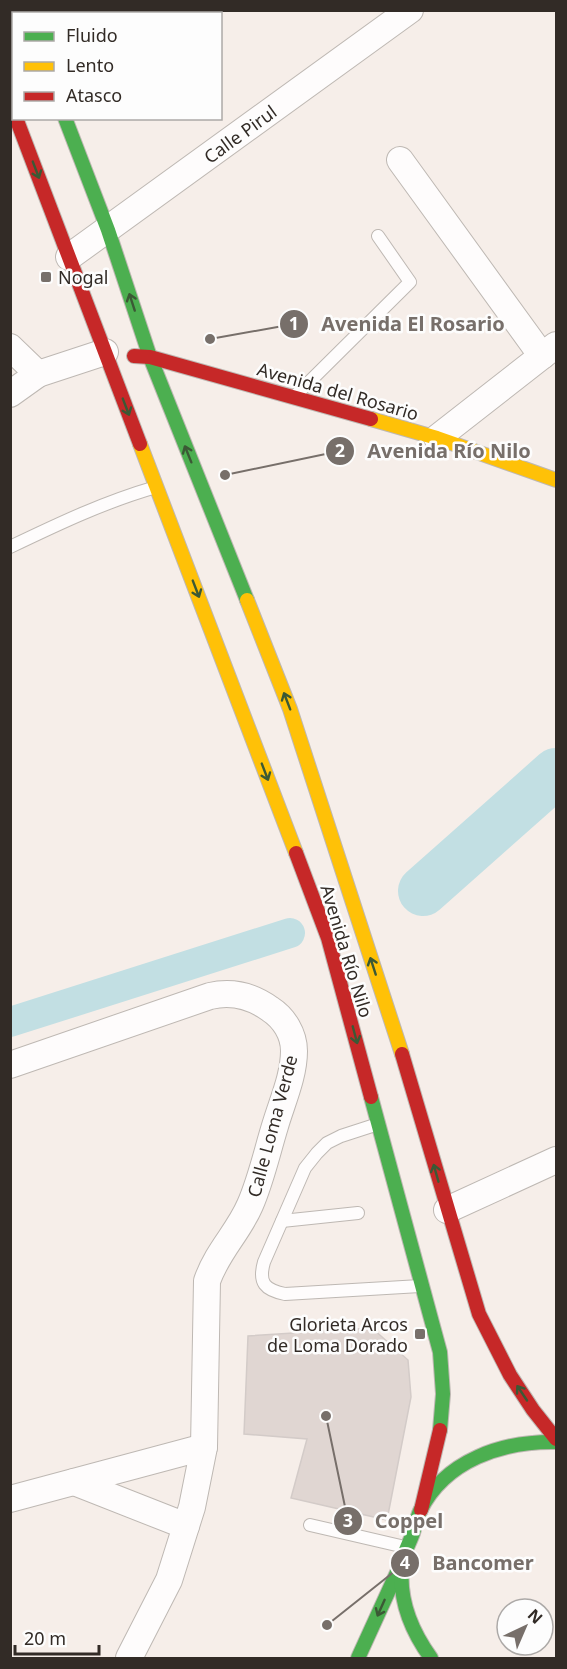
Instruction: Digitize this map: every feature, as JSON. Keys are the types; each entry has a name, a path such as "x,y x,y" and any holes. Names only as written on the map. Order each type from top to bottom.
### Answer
{"main road":[{"name":"Avenida Río Nilo","path":"17,120 328,938 379,1124 440,1352 443,1395 440,1432 432,1471 405,1553"},
{"name":"Avenida Río Nilo","path":"66,120 108,230 150,357 290,709 410,1080 479,1314 494,1346 533,1410 556,1441"},
{"name":"Avenida del Rosario","path":"105,352 150,357 293,397 437,438 556,480"},
{"path":"420,1510 443,1481 480,1455 506,1445 556,1441"},
{"path":"358,1659 405,1553"},
{"path":"405,1553 402,1588 407,1616 418,1643 431,1659"}],"street":[{"name":"Calle Pirul","path":"69,257 403,12"},
{"path":"400,160 549,351 437,438"},
{"path":"10,346 38,374"},
{"path":"10,394 38,374 105,352"},
{"name":"Calle Loma Verde","path":"10,1065 226,992 261,1002 278,1014 290,1032 294,1049 292,1066 250,1204 217,1257 207,1281 204,1447 186,1526 169,1580 129,1659"},
{"path":"447,1210 556,1160"},
{"path":"10,1499 204,1447"},
{"path":"74,1482 186,1526"}],"lane":[{"path":"293,397 410,282 378,236"},
{"path":"10,547 80,513 121,497 157,487"},
{"path":"379,1124 327,1143 305,1168 261,1274 264,1284 272,1291 285,1294 422,1286"},
{"path":"282,1221 358,1213"},
{"path":"310,1525 405,1553"}],"building":[{"path":"372,1328 408,1360 411,1397 387,1520 291,1498 307,1439 244,1434 248,1336"}],"waterway":[{"path":"423,891 556,773"},
{"path":"10,1022 290,933"}],"traffic: fast":[{"path":"66,120 108,230 150,357 247,600"},
{"path":"371,1097 440,1352 443,1394 440,1430"},
{"path":"431,1658 411,1623 402,1586 403,1559 420,1511 431,1493 460,1466 496,1450 516,1445 556,1442"},
{"path":"358,1658 400,1566"}],"traffic: slow":[{"path":"371,419 437,438 556,480"},
{"path":"140,444 296,853"},
{"path":"247,600 290,709 402,1054"}],"traffic: jam":[{"path":"17,120 140,444"},
{"path":"134,356 150,357 371,419"},
{"path":"296,853 328,938 371,1097"},
{"path":"402,1054 479,1314 510,1375 556,1439"},
{"path":"421,1510 440,1430"}],"place":[{"name":"Nogal","path":"46,277"},
{"name":"Avenida El Rosario","path":"210,339"},
{"name":"Avenida Río Nilo","path":"225,475"},
{"name":"Glorieta Arcos de Loma Dorado","path":"420,1334"},
{"name":"Coppel","path":"326,1416"},
{"name":"Bancomer","path":"327,1625"}]}
